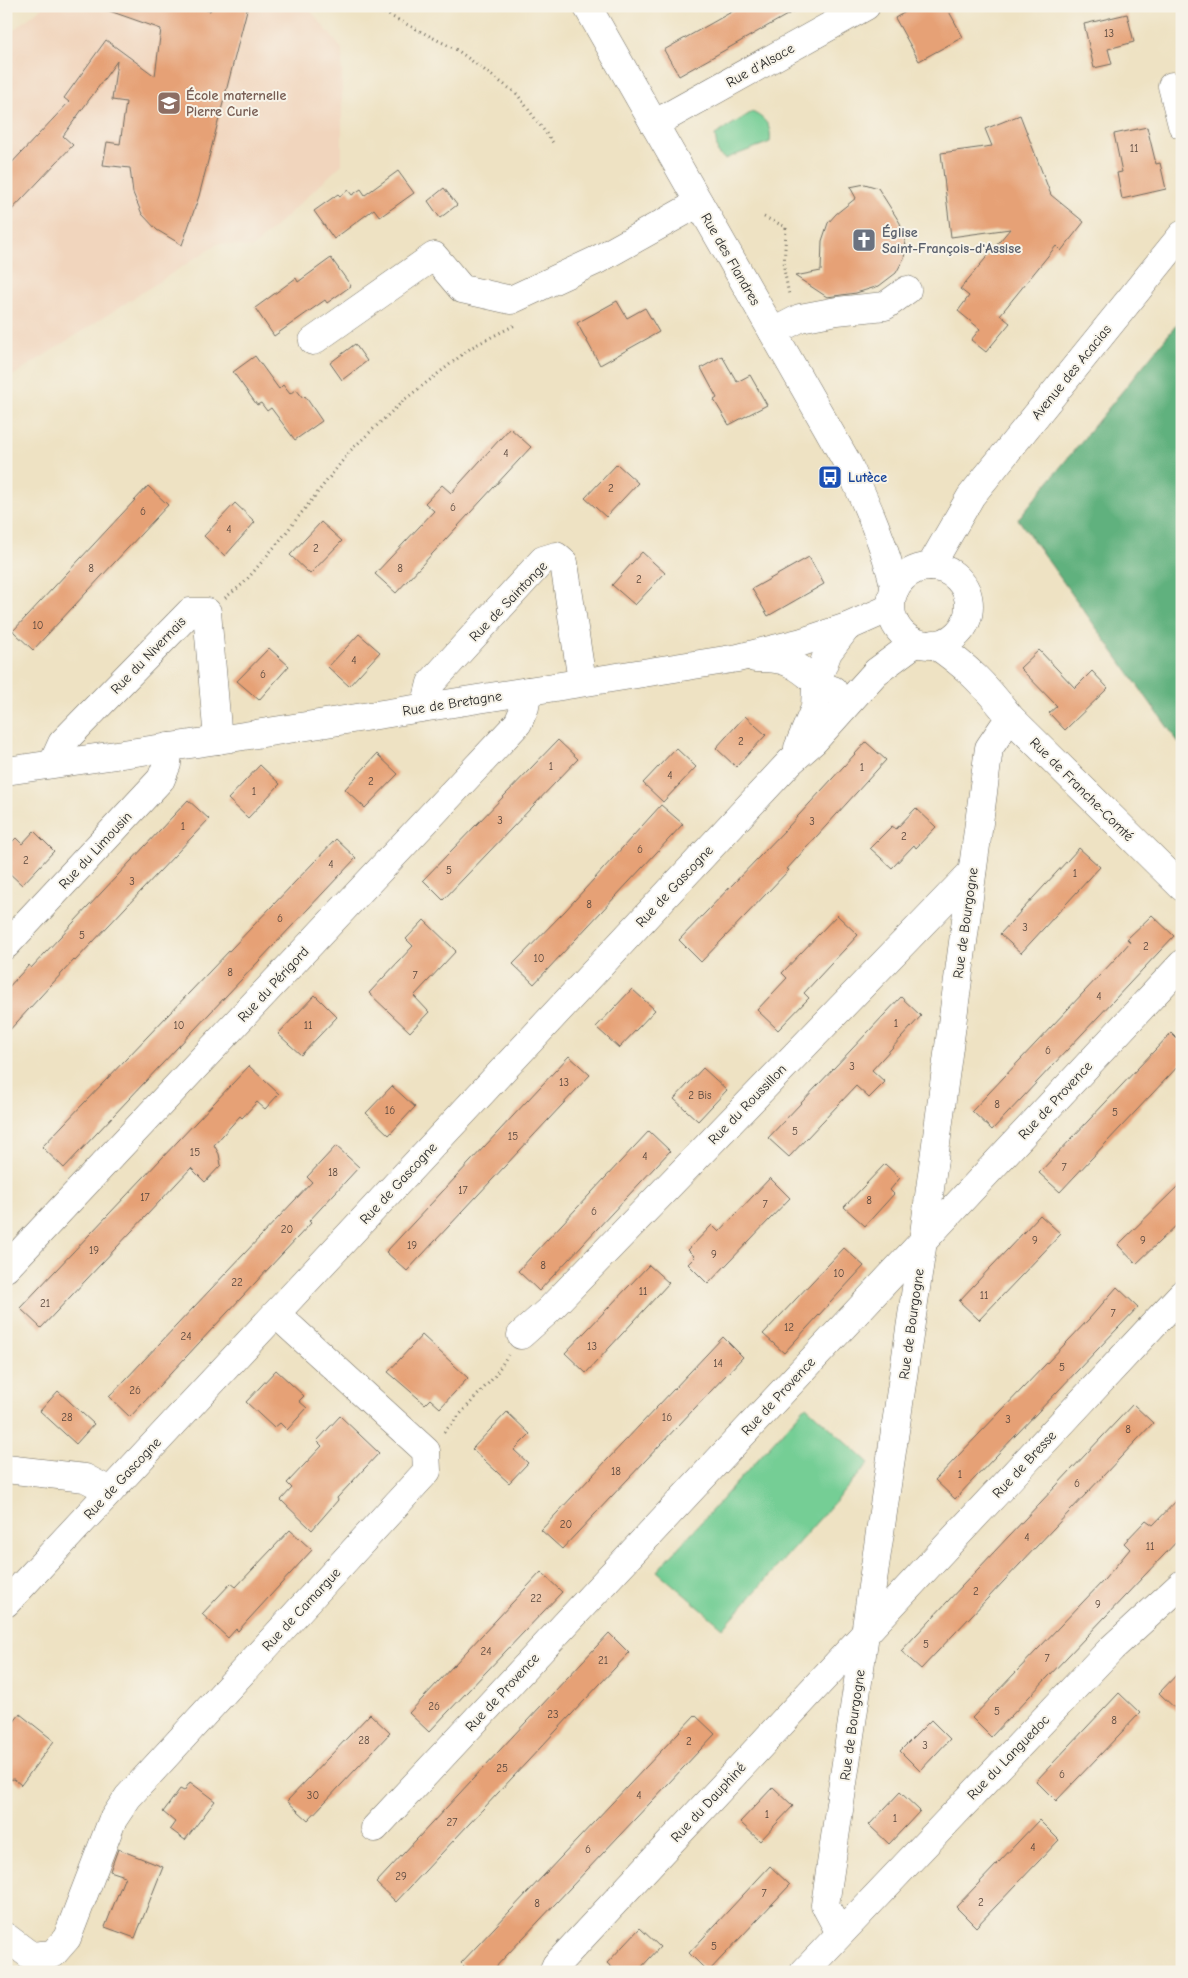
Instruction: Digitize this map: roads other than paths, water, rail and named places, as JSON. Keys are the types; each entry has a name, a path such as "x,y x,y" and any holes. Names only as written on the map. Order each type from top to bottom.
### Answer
{"street":[{"name":"Rue des Flandres","path":"587,6 848,464 871,513 890,564 892,598"},
{"name":"Rue d'Alsace","path":"654,124 866,6"},
{"path":"1172,86 1182,125"},
{"path":"313,341 434,256 462,289 511,300 597,260 699,203"},
{"name":"Avenue des Acacias","path":"924,568 963,511 971,496 1182,235"},
{"path":"773,332 800,318 837,311 885,306 907,290"},
{"name":"Avenue des Acacias","path":"962,584 963,511"},
{"name":"Rue des Flandres","path":"871,513 924,568"},
{"name":"Rue de Saintonge","path":"425,707 431,683 543,560 556,556 564,563 582,681"},
{"path":"924,568 942,569 954,575 962,584 967,594 969,607 967,619 952,638 941,644 924,644 905,637 897,628 892,619 892,598 897,584 906,574 924,568"},
{"name":"Rue de Bretagne","path":"6,771 218,740 582,681 738,658 802,642 847,627 892,598"},
{"name":"Rue du Nivernais","path":"53,763 62,743 190,612 207,612 218,740"},
{"name":"Rue de Gascogne","path":"790,762 803,740 815,708 816,684 828,652 847,627"},
{"name":"Rue de Franche-Comté","path":"962,627 969,653 987,687 1010,717 1182,887"},
{"name":"Rue de Franche-Comté","path":"924,644 960,662 987,687"},
{"name":"Rue de Gascogne","path":"6,1603 790,762 814,742 866,686 876,672 924,644"},
{"path":"738,658 780,659 797,667 816,684 831,690 866,686"},
{"name":"Rue du Périgord","path":"6,1268 518,723 527,691"},
{"name":"Rue de Bourgogne","path":"840,1934 825,1904 923,1240 989,748 1010,717"},
{"name":"Rue du Limousin","path":"6,945 161,779 167,764 168,747"},
{"name":"Rue du Roussillon","path":"521,1335 575,1282 972,872"},
{"name":"Rue de Provence","path":"375,1828 1182,964"},
{"name":"Rue de Bresse","path":"865,1633 1182,1294"},
{"name":"Rue de Camargue","path":"6,1937 31,1956 53,1954 67,1938 112,1822 128,1797 427,1471 426,1451 276,1314"},
{"path":"6,1469 85,1478 110,1491"},
{"name":"Rue du Languedoc","path":"840,1934 1112,1648 1181,1585"},
{"name":"Rue du Dauphiné","path":"553,1972 556,1965 865,1633"},
{"path":"804,1972 840,1934"}],"place":[{"name":"École maternelle Pierre Curie","path":"169,103"},
{"name":"Église Saint-François-d'Assise","path":"864,240"},
{"name":"Lutèce","path":"830,477"}]}
